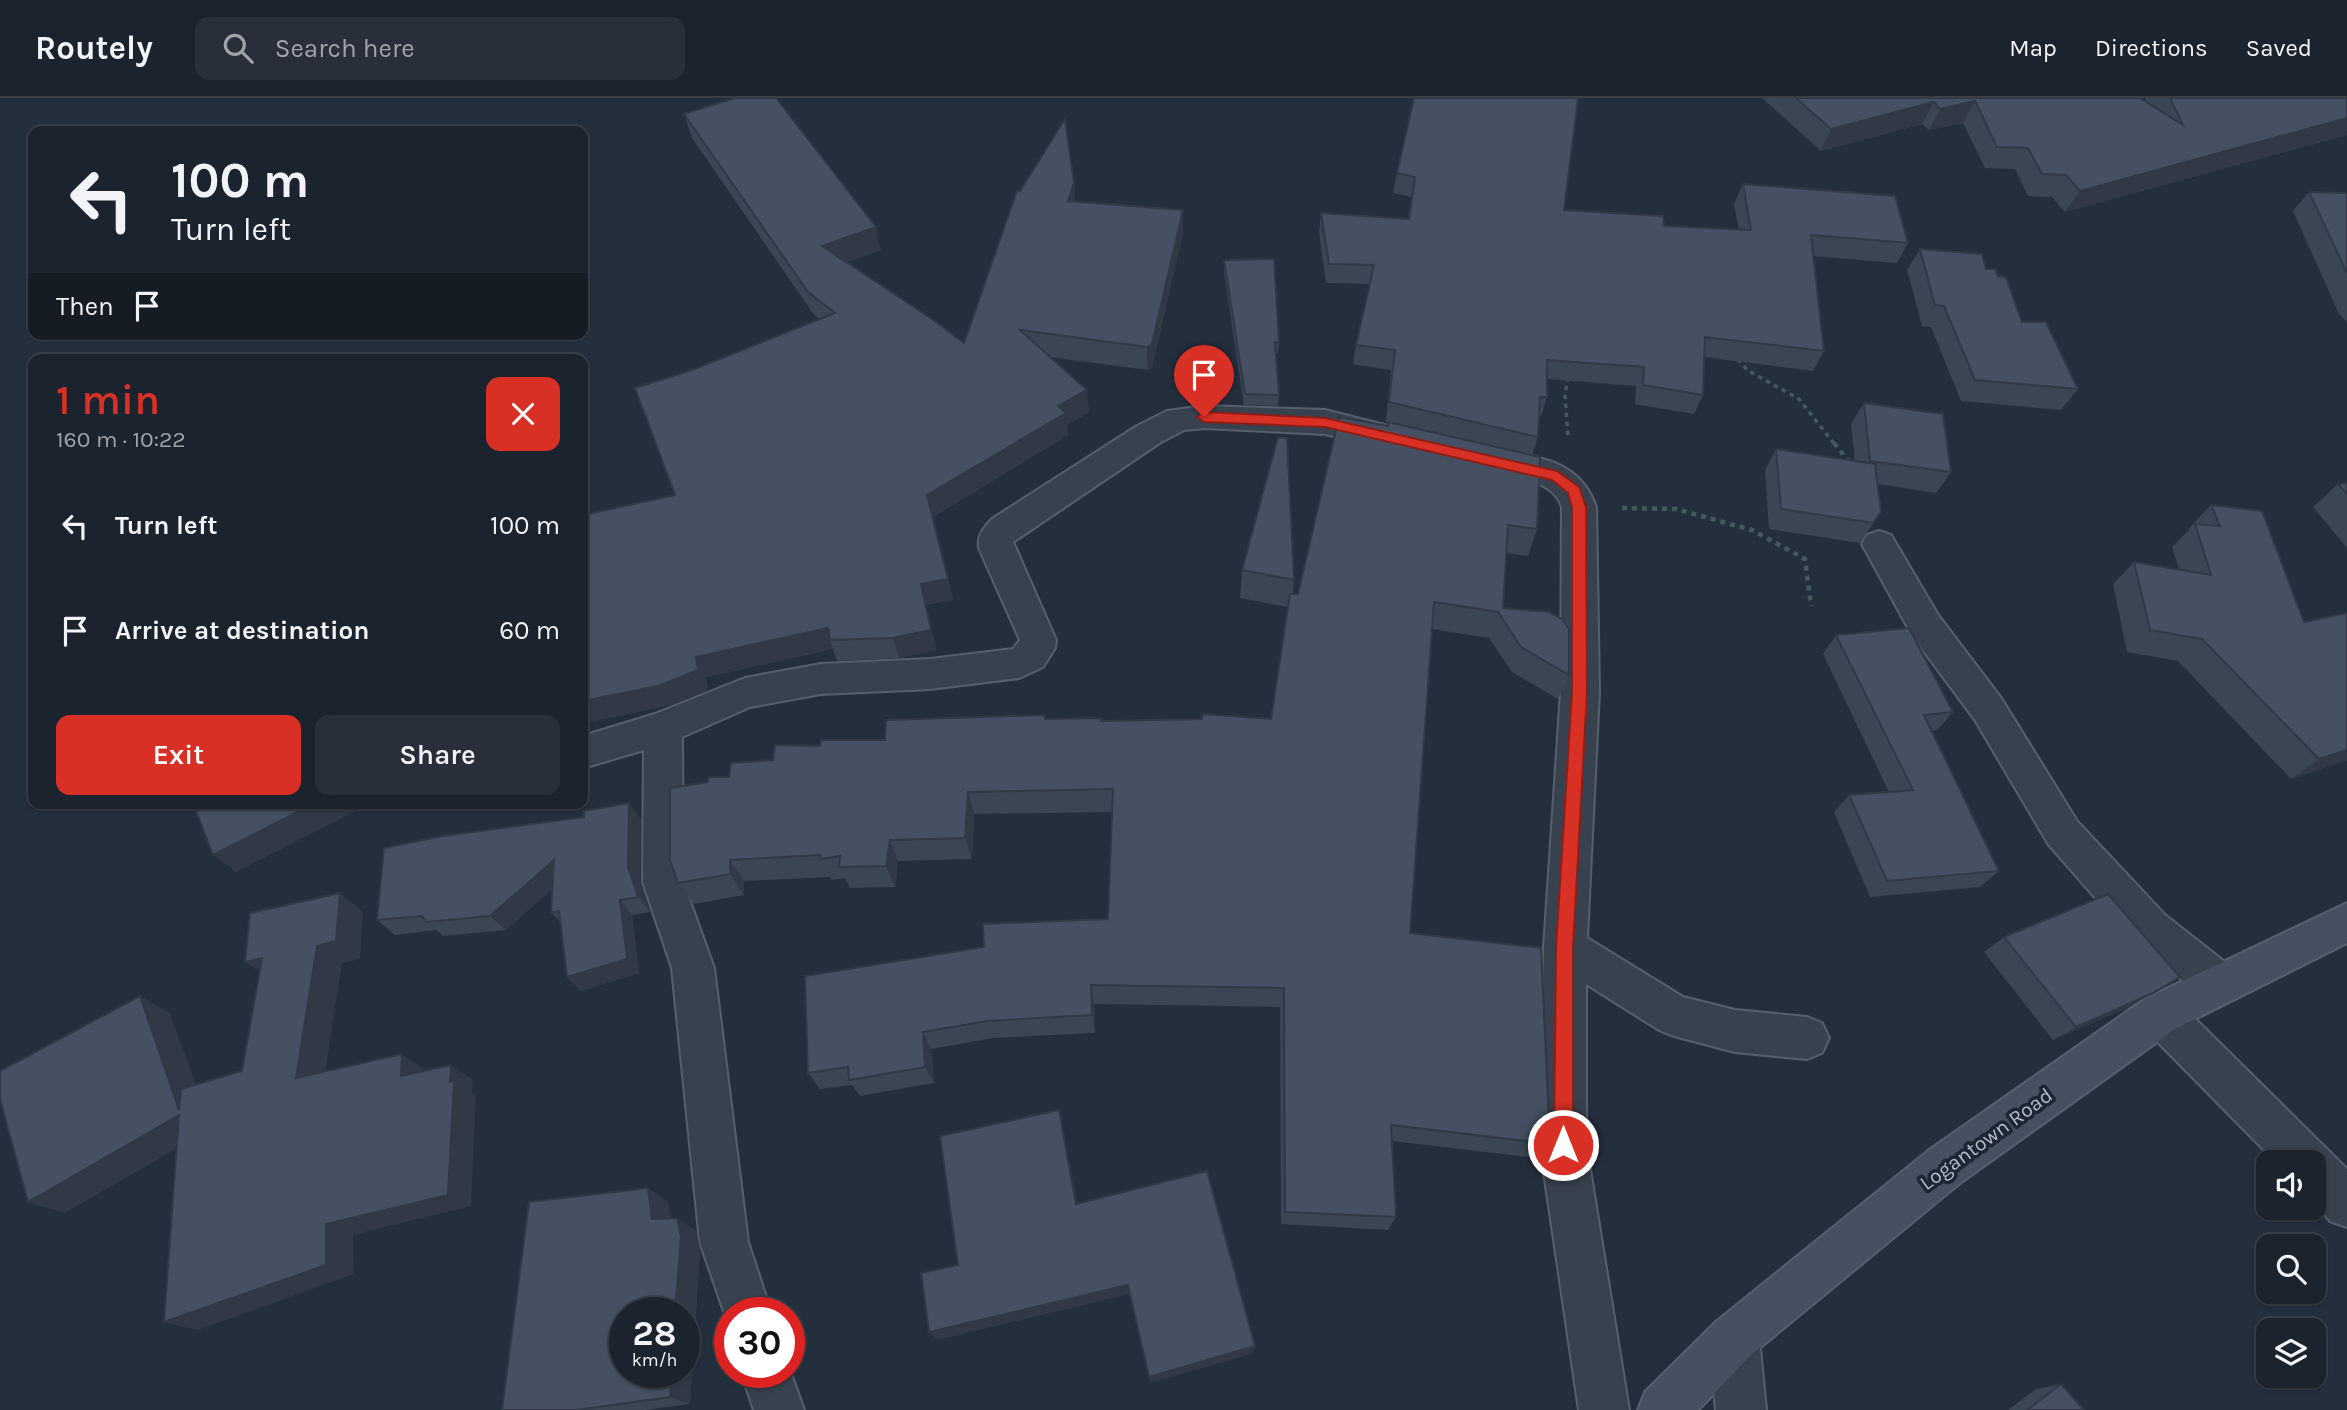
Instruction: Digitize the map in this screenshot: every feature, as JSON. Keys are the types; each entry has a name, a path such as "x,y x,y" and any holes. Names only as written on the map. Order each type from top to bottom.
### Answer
{"street":[{"path":"588,750 663,727 745,693 821,680 930,674 1025,660 1034,652 1038,640 996,548 995,539 1015,521 1149,434 1178,419 1204,417 1325,422 1557,476 1574,496 1580,692 1564,948 1563,1145 1604,1410"},
{"path":"1879,544 1925,625 1987,709 2063,833 2150,929 2220,984"},
{"path":"663,727 663,882 693,968 724,1242 742,1297"},
{"name":"Logantown Road","path":"1663,1410 1734,1338 1944,1167 2160,1014 2347,922"},
{"path":"1564,948 1674,1014 1734,1031 1807,1038"},
{"path":"2160,1014 2296,1150"},
{"path":"2326,1180 2347,1204"},
{"path":"1734,1338 1741,1410"},
{"path":"771,1388 779,1410"}],"path":[{"path":"1731,351 1747,370 1799,400 1852,465"},
{"path":"1569,371 1565,395 1574,496 1676,509 1752,530 1805,559 1811,606"}],"building":[{"path":"735,98 776,98 876,227 822,246 964,343 1017,191 1020,191 1065,119 1074,183 1068,201 1183,210 1152,344 1147,347 1020,330 1087,390 1058,406 1066,413 927,495 948,579 921,584 931,630 893,638 830,640 828,628 696,657 698,670 658,686 588,700 588,514 675,495 635,388 692,370 835,313 808,292 684,114"},
{"path":"1414,98 1578,99 1564,210 1663,216 1664,226 1751,230 1743,184 1895,196 1908,243 1811,235 1824,351 1705,337 1703,395 1643,385 1644,367 1547,360 1547,397 1540,397 1538,437 1389,402 1395,350 1356,345 1374,265 1329,264 1321,213 1409,219 1415,177 1397,173"},
{"path":"1796,98 2140,98 2183,125 2170,98 2347,98 2347,118 2080,191 2066,175 2042,174 2028,148 1997,147 1975,101 1940,109 1934,102 1831,129"},
{"path":"2309,192 2347,193 2347,273"},
{"path":"1920,249 1982,254 1986,269 1995,269 1998,276 2006,277 2022,322 2046,322 2078,389 1975,380 1944,306 1935,305"},
{"path":"1274,259 1279,395 1245,394 1224,260"},
{"path":"1864,403 1943,414 1951,472 1870,461"},
{"path":"1339,417 1388,426 1388,422 1540,457 1537,529 1508,525 1503,608 1549,612 1562,619 1569,629 1569,675 1521,647 1498,612 1434,602 1410,933 1541,948 1550,1144 1391,1125 1396,1217 1285,1212 1284,988 1091,985 1092,1015 987,1021 923,1032 925,1067 849,1080 848,1067 808,1073 805,976 984,947 983,924 1108,919 1113,789 968,792 965,838 890,840 886,866 839,867 840,856 821,859 820,855 730,860 730,874 678,883 670,860 670,788 708,782 709,777 729,777 731,763 773,760 775,745 820,746 821,740 885,740 886,720 1045,715 1045,719 1101,718 1101,721 1202,719 1203,714 1271,719 1290,594 1298,594"},
{"path":"1278,437 1287,438 1294,580 1242,570"},
{"path":"1776,449 1875,464 1881,512 1873,523 1781,509"},
{"path":"2347,483 2347,494 2338,484"},
{"path":"2211,505 2262,511 2304,622 2347,613 2347,750 2319,759 2202,639 2150,630 2134,562 2211,575 2195,524 2220,526"},
{"path":"1909,628 1953,712 1924,715 1999,871 1887,881 1849,795 1913,790 1836,635"},
{"path":"629,803 628,867 638,897 620,900 627,959 567,977 559,911 551,912 554,860 490,916 427,922 422,916 377,920 384,848 443,836 584,817 584,811"},
{"path":"195,809 303,809 213,855"},
{"path":"340,893 336,941 317,946 296,1078 402,1054 401,1076 451,1065 450,1082 454,1081 448,1195 326,1224 326,1265 164,1322 179,1115 28,1202 0,1099 0,1071 140,996 179,1110 181,1089 242,1071 262,958 245,962 250,913"},
{"path":"2108,894 2180,977 2153,993 2076,1027 2004,937"},
{"path":"1059,1110 1076,1204 1207,1171 1255,1346 1149,1377 1128,1285 929,1332 921,1273 958,1265 940,1136"},
{"path":"648,1188 652,1219 677,1218 681,1237 676,1297 609,1297 609,1388 670,1388 670,1397 576,1410 502,1410 529,1202"},
{"path":"2061,1384 2084,1410 2027,1410"}],"route":[{"path":"1204,417 1325,422 1557,476 1570,484 1578,498 1580,692 1564,948 1563,1145"}]}
